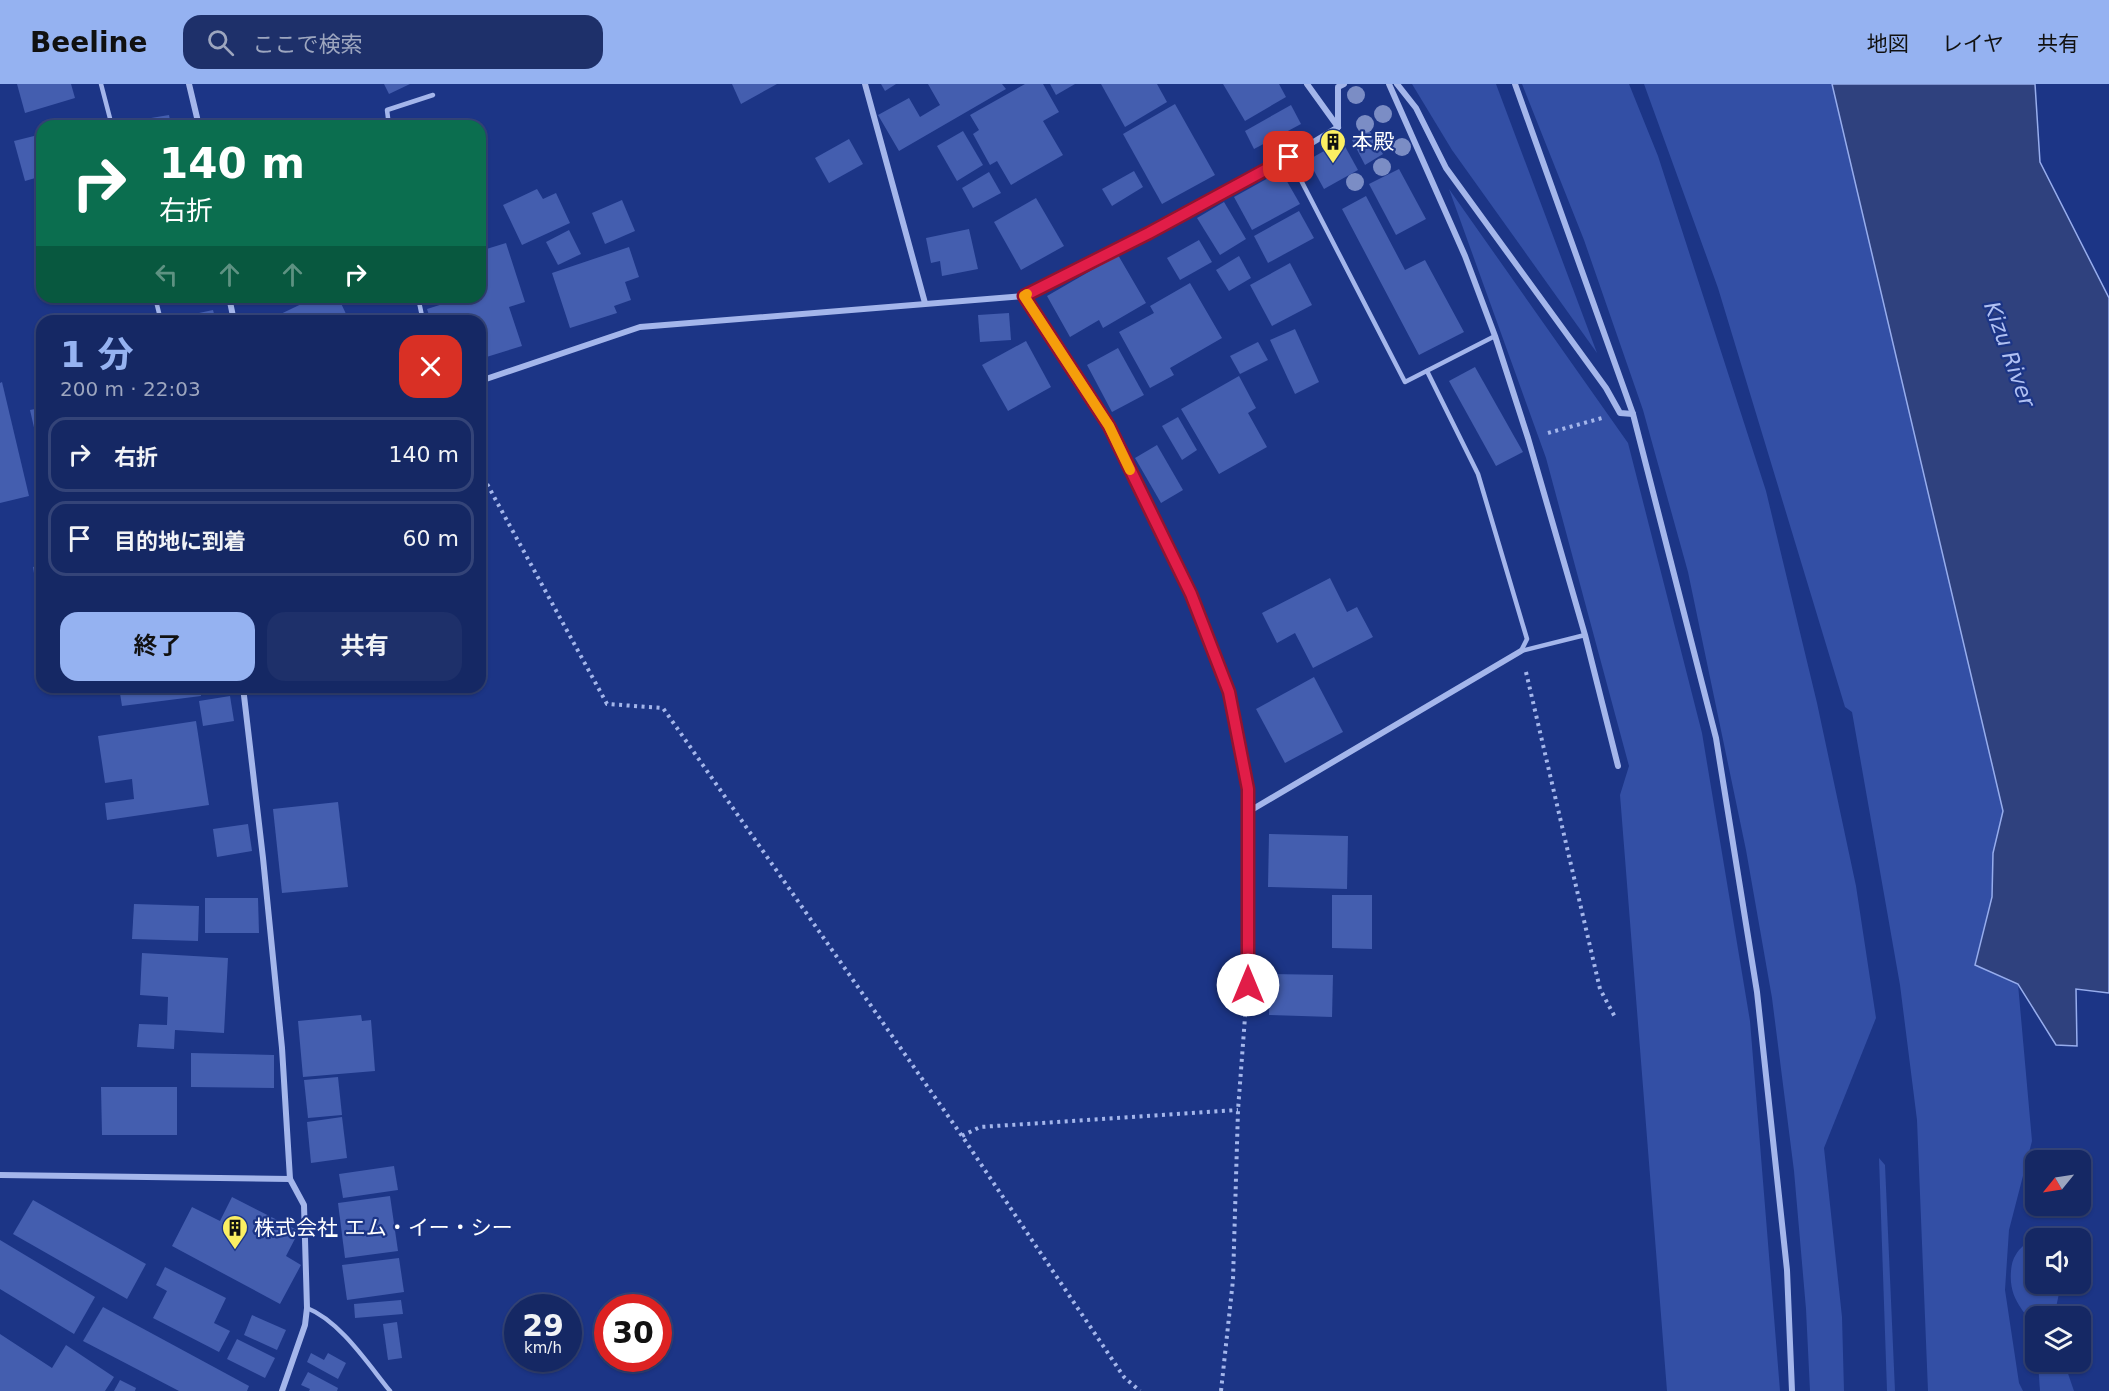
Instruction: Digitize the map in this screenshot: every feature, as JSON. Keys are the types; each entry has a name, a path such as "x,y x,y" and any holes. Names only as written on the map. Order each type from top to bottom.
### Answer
{"street":[{"path":"189,84 197,120"},
{"path":"865,84 925,303"},
{"path":"1307,84 1338,127"},
{"path":"1338,127 1338,87 1344,84"},
{"path":"1389,84 1465,256 1495,336 1528,438 1585,636 1618,766"},
{"path":"1397,84 1416,108 1446,168 1606,388 1620,413 1633,414"},
{"path":"1515,84 1633,414 1716,738 1757,992 1787,1270 1792,1391"},
{"path":"486,379 640,327 1024,296 1149,233 1289,157 1338,127"},
{"path":"1024,296 1109,426 1191,594 1229,692 1248,789 1248,985"},
{"path":"1248,812 1521,651"},
{"path":"244,693 282,1048 290,1179 304,1205 307,1308 305,1325 282,1391"},
{"path":"0,1175 290,1179"}],"lane":[{"path":"102,84 111,120"},
{"path":"388,120 387,110 433,95"},
{"path":"1289,157 1405,382 1495,336"},
{"path":"1427,371 1478,474 1527,639 1521,651"},
{"path":"1521,651 1585,636"},
{"path":"307,1308 320,1313 338,1331 390,1391"}],"path":[{"path":"1528,438 1620,413"},
{"path":"486,482 607,704 663,708 962,1136 1124,1377 1140,1391"},
{"path":"1521,651 1600,989 1616,1019"},
{"path":"1221,1391 1233,1280 1238,1110 1248,985"},
{"path":"962,1136 980,1126 1238,1110"}],"shaded area":[{"path":"1412,84 1496,84 1597,353 1452,150"},
{"path":"1522,84 1629,84 1658,156 1766,491 1817,703 1856,886 1876,1018 1824,1148 1842,1317 1844,1391 1810,1391 1806,1309 1794,1171 1772,998 1746,850 1688,572 1643,410 1584,240"},
{"path":"1644,84 1832,84 2003,811 1993,853 1992,897 1975,965 2018,984 2032,1141 2030,1150 2025,1150 2025,1168 2009,1230 2005,1290 2019,1383 2023,1391 1928,1391 1917,1120 1900,985 1852,712 1845,707 1718,288"},
{"path":"1449,189 1628,443 1702,733 1750,1021 1780,1391 1667,1391 1620,795 1629,766 1546,458"},
{"path":"1879,1158 1885,1165 1895,1391 1887,1391"},
{"path":"2025,1245 2025,1294 2059,1294 2056,1306 2025,1306 2025,1314 2013,1293 2011,1283 2013,1260"},
{"path":"2039,1372 2067,1372 2074,1391 2040,1391"}],"water":[{"name":"Kizu River","path":"1832,84 2035,84 2040,162 2109,298 2109,993 2076,989 2077,1046 2056,1045 2018,984 1975,965 1992,897 1993,853 2003,811"}],"building":[{"path":"17,84 71,84 75,98 25,113"},
{"path":"384,84 410,84 389,94"},
{"path":"732,84 777,84 741,104"},
{"path":"881,84 896,84 885,91"},
{"path":"928,84 1002,84 1006,89 899,151 878,115 909,98 920,117 940,105"},
{"path":"1025,84 1043,84 1059,112 1043,121 1063,155 1011,185 997,161 990,165 973,134 979,130 970,115"},
{"path":"1050,84 1075,84 1056,95"},
{"path":"1101,84 1157,84 1167,102 1125,127"},
{"path":"1223,84 1279,84 1286,97 1245,121"},
{"path":"1175,104 1215,175 1162,204 1123,134"},
{"path":"1291,105 1301,124 1254,149 1245,131"},
{"path":"169,115 170,120 139,120"},
{"path":"1369,130 1383,154 1365,165 1352,140"},
{"path":"963,131 983,165 957,181 937,146"},
{"path":"36,136 36,178 25,181 14,141"},
{"path":"849,139 863,164 829,183 815,158"},
{"name":"本殿","path":"1342,141 1358,170 1324,189 1308,160"},
{"path":"1399,169 1426,219 1396,235 1369,184"},
{"path":"1134,171 1143,187 1112,206 1102,189"},
{"path":"1281,171 1300,204 1252,230 1234,197"},
{"path":"989,172 1001,193 973,208 962,188"},
{"path":"537,189 543,199 556,193 570,223 522,245 503,205"},
{"path":"1366,196 1405,270 1425,260 1464,332 1419,355 1342,209"},
{"path":"1036,198 1064,246 1021,270 994,222"},
{"path":"622,200 635,231 605,244 592,213"},
{"path":"1224,202 1246,239 1220,255 1197,218"},
{"path":"1299,211 1314,238 1268,263 1254,236"},
{"path":"969,229 978,269 942,276 940,261 931,263 926,238"},
{"path":"569,230 581,254 558,265 546,242"},
{"path":"1199,240 1212,262 1180,280 1167,258"},
{"path":"506,243 525,302 509,307 522,346 486,357 486,315 429,315 427,309 446,303 486,303 486,249"},
{"path":"629,247 639,277 625,282 631,300 614,306 617,313 570,328 552,273"},
{"path":"1118,255 1146,303 1103,328 1099,320 1070,337 1047,296"},
{"path":"1239,256 1251,278 1229,291 1216,270"},
{"path":"1290,263 1312,305 1272,326 1250,285"},
{"path":"1190,283 1222,338 1170,368 1174,375 1150,388 1119,332 1154,313 1150,306"},
{"path":"304,303 341,303 347,315 278,315"},
{"path":"213,310 214,315 190,315"},
{"path":"1009,313 1011,340 980,342 978,315"},
{"path":"1295,329 1319,382 1295,394 1270,340"},
{"path":"1026,341 1051,387 1008,411 982,365"},
{"path":"1258,342 1268,360 1240,374 1230,356"},
{"path":"1118,348 1144,395 1112,412 1087,365"},
{"path":"1475,367 1523,452 1496,466 1449,381"},
{"path":"1239,376 1256,408 1248,413 1267,447 1219,474 1181,409"},
{"path":"2,382 29,496 0,503 0,383"},
{"path":"36,409 36,436 30,410"},
{"path":"1178,417 1197,450 1182,460 1162,426"},
{"path":"1157,445 1183,490 1161,503 1135,458"},
{"path":"36,566 36,585 33,567"},
{"path":"1330,578 1347,612 1357,607 1373,637 1313,668 1295,633 1277,643 1262,613"},
{"path":"1314,677 1343,732 1285,763 1256,709"},
{"path":"120,693 201,693 201,696 122,706"},
{"path":"230,696 234,721 203,726 199,701"},
{"path":"196,721 209,805 107,820 105,803 134,799 132,779 105,783 98,736"},
{"path":"338,802 348,887 282,893 273,809"},
{"path":"248,824 252,851 217,857 213,829"},
{"path":"1269,834 1348,836 1347,889 1268,887"},
{"path":"1332,895 1372,895 1372,949 1332,948"},
{"path":"205,898 258,898 259,933 205,933"},
{"path":"134,904 199,906 198,941 132,939"},
{"path":"142,953 228,958 224,1033 175,1030 174,1049 137,1047 139,1024 167,1025 168,997 140,995"},
{"path":"1270,974 1333,975 1332,1017 1269,1015"},
{"path":"361,1015 362,1021 371,1020 375,1071 303,1077 298,1021"},
{"path":"191,1053 274,1055 274,1088 191,1087"},
{"path":"338,1077 342,1115 308,1118 304,1080"},
{"path":"101,1087 177,1087 177,1135 102,1135"},
{"path":"342,1117 347,1158 311,1163 307,1122"},
{"path":"394,1166 398,1190 343,1198 339,1174"},
{"path":"390,1196 398,1251 345,1258 338,1203"},
{"name":"株式会社 エム・イー・シー","path":"232,1197 299,1231 286,1256 301,1265 280,1304 172,1246 192,1207 220,1221"},
{"path":"33,1200 146,1264 127,1299 13,1234"},
{"path":"0,1240 95,1297 74,1334 0,1289"},
{"path":"399,1258 404,1292 347,1300 342,1265"},
{"path":"165,1267 226,1298 214,1323 230,1331 219,1352 153,1318 167,1291 156,1285"},
{"path":"401,1300 403,1314 355,1318 354,1304"},
{"path":"103,1307 249,1386 247,1391 179,1391 83,1341"},
{"path":"252,1315 286,1330 277,1350 244,1335"},
{"path":"397,1322 402,1358 388,1360 383,1324"},
{"path":"0,1334 52,1368 66,1345 114,1377 105,1391 0,1391"},
{"path":"237,1339 275,1358 265,1378 227,1359"},
{"path":"311,1353 324,1360 328,1353 346,1363 338,1379 307,1362"},
{"path":"308,1372 338,1388 337,1391 309,1391 310,1389 301,1385"},
{"path":"120,1380 136,1388 135,1391 114,1391"}],"slow traffic":[{"path":"1027,294 1024,296 1109,426 1130,470"}],"place":[{"name":"本殿","path":"1333,165"},
{"name":"株式会社 エム・イー・シー","path":"235,1251"}],"route":[{"path":"1248,985 1248,789 1229,692 1191,594 1109,426 1024,296 1149,233 1289,157"}]}
